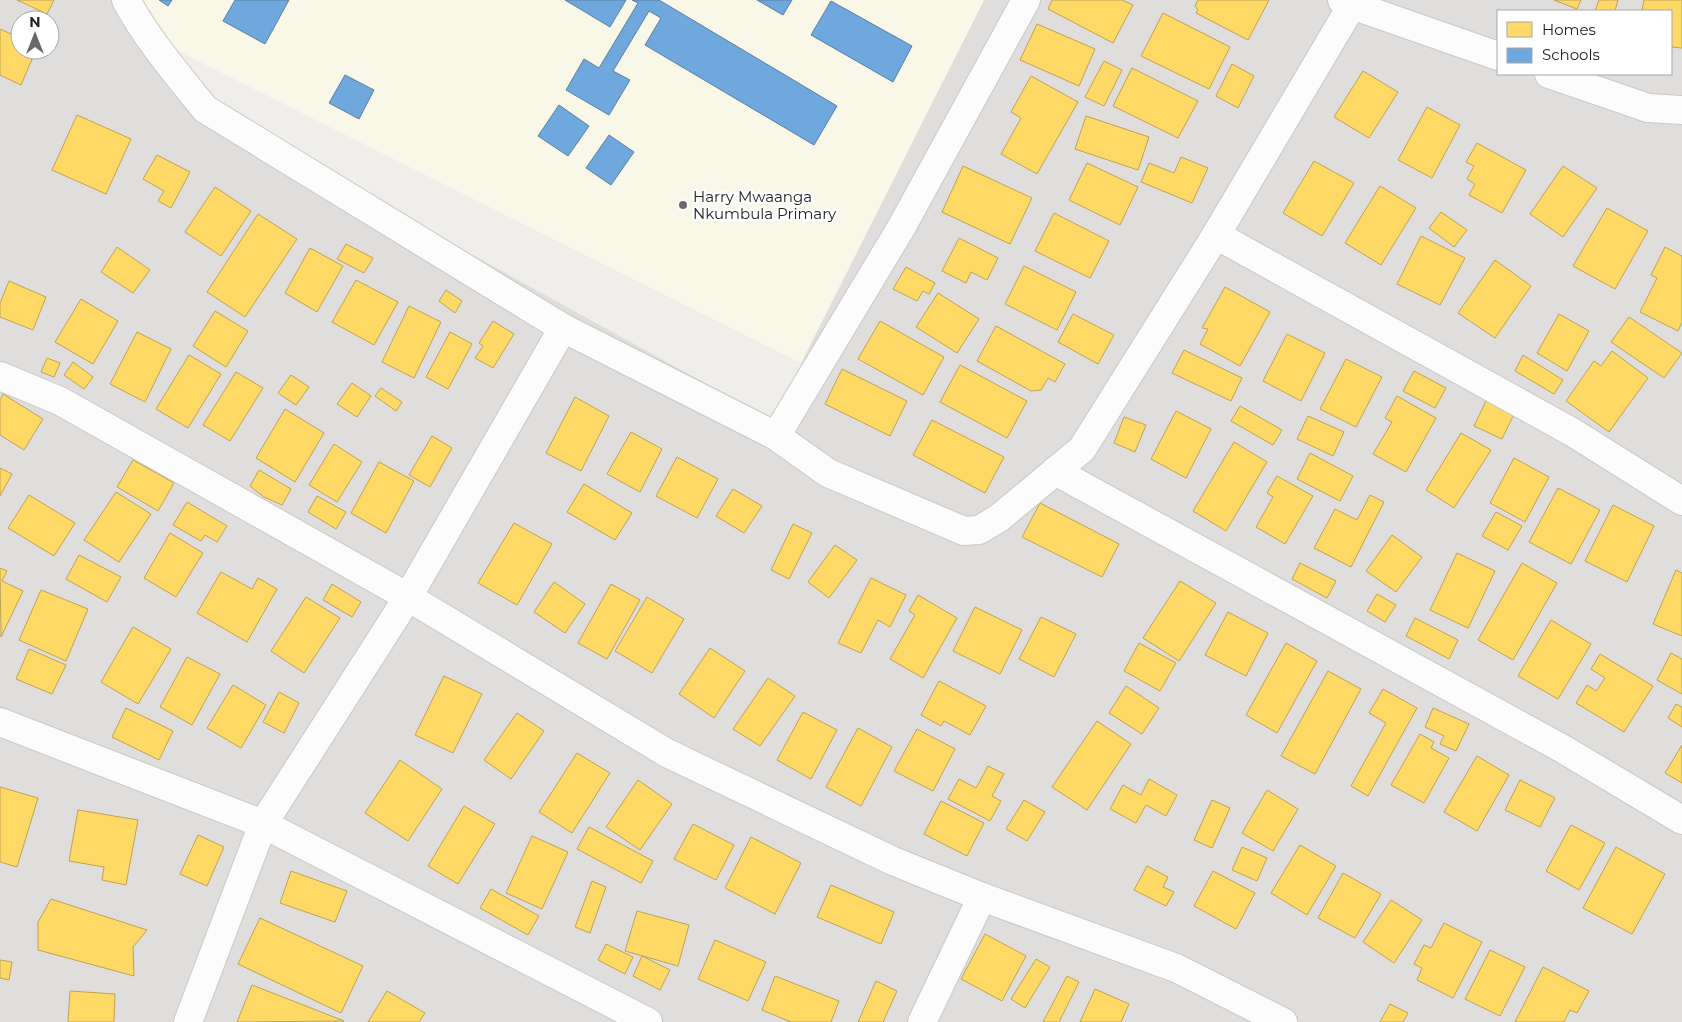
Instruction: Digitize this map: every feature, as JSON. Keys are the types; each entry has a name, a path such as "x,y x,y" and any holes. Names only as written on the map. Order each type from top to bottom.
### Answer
{"street":[{"path":"126,0 132,12 204,109 563,328 776,436 828,473 964,531 979,530 999,518 1082,449 1216,235 1347,3 1497,56"},
{"path":"776,436 901,228 1026,0"},
{"path":"1552,75 1648,108 1682,110"},
{"path":"1216,235 1572,432 1682,501"},
{"path":"188,1022 263,824 408,596 563,328"},
{"path":"0,376 60,401 408,596 667,753 893,861 982,898 1176,968 1282,1022"},
{"path":"1055,471 1554,744 1682,820"},
{"path":"0,722 263,824 648,1022"},
{"path":"922,1022 982,898"}],"shaded area":[{"path":"0,0 119,0 204,107 785,427 801,363 984,0 1682,0 1682,1022 0,1022"},
{"name":"Harry Mwaanga Nkumbula Primary","path":"123,0 984,0 801,363 168,46"}],"building: Homes":[{"path":"17,0 54,0 49,10 38,10"},
{"path":"1052,0 1122,0 1133,5 1113,43 1048,9"},
{"path":"1198,0 1269,0 1248,40 1196,13 1198,10 1195,6"},
{"path":"1554,0 1581,0 1577,9"},
{"path":"1599,0 1618,0 1615,10 1595,10"},
{"path":"1644,0 1682,0 1682,48 1672,47 1672,10 1642,10"},
{"path":"1163,13 1230,47 1209,89 1141,56"},
{"path":"1037,24 1095,49 1079,86 1020,60"},
{"path":"0,29 10,34 10,60 32,60 21,85 0,75"},
{"path":"1104,61 1122,70 1104,106 1085,97"},
{"path":"1232,64 1254,76 1238,108 1216,96"},
{"path":"1132,68 1198,101 1178,138 1113,106"},
{"path":"1363,71 1398,92 1369,138 1334,117"},
{"path":"1031,76 1078,102 1037,174 1001,154 1021,118 1011,112"},
{"path":"1427,107 1460,125 1432,178 1398,160"},
{"path":"77,115 131,139 106,194 52,170"},
{"path":"1086,116 1149,137 1138,170 1075,149"},
{"path":"1477,143 1526,170 1502,213 1469,195 1475,184 1467,179 1474,166 1466,162"},
{"path":"157,155 190,172 171,208 158,201 164,191 143,179"},
{"path":"1181,157 1208,168 1192,203 1141,182 1149,163 1174,173"},
{"path":"1314,161 1354,183 1322,236 1283,213"},
{"path":"1087,163 1138,187 1120,225 1069,200"},
{"path":"963,166 1032,198 1010,244 942,212"},
{"path":"1563,166 1597,188 1563,237 1530,214"},
{"path":"1380,186 1416,208 1381,265 1345,243"},
{"path":"215,187 251,211 221,256 185,232"},
{"path":"1607,208 1648,231 1615,289 1573,266"},
{"path":"1441,212 1467,230 1454,247 1429,228"},
{"path":"1054,213 1109,241 1090,278 1035,251"},
{"path":"258,214 297,239 245,317 207,292"},
{"path":"1421,236 1465,258 1440,305 1397,284"},
{"path":"959,238 998,258 987,280 971,272 966,283 942,271"},
{"path":"346,244 373,258 364,273 337,259"},
{"path":"117,247 150,270 133,293 101,272"},
{"path":"1665,247 1682,256 1682,322 1678,331 1640,312 1657,278 1651,275"},
{"path":"310,248 343,266 317,312 285,293"},
{"path":"1495,260 1531,286 1495,338 1458,313"},
{"path":"1024,266 1076,292 1057,330 1005,304"},
{"path":"906,267 935,283 929,294 923,291 917,301 893,289"},
{"path":"356,280 398,302 374,345 332,322"},
{"path":"9,281 46,297 33,330 0,317 0,303"},
{"path":"1225,287 1270,312 1240,366 1200,344 1208,329 1202,328"},
{"path":"446,290 462,301 455,313 439,301"},
{"path":"938,293 979,319 957,353 916,327"},
{"path":"81,299 118,321 93,364 55,342"},
{"path":"409,306 441,322 414,378 382,362"},
{"path":"215,311 248,331 226,367 193,346"},
{"path":"1073,314 1114,335 1098,364 1058,342"},
{"path":"1559,314 1589,331 1567,371 1537,353"},
{"path":"1629,317 1682,353 1664,378 1611,342"},
{"path":"493,321 514,334 493,368 475,358 483,346 479,343"},
{"path":"880,321 944,357 923,395 858,359"},
{"path":"996,326 1065,364 1055,382 1048,378 1041,390 1031,391 977,361"},
{"path":"137,332 171,349 145,402 110,384"},
{"path":"450,332 472,344 448,389 426,377"},
{"path":"1287,334 1325,353 1301,401 1263,381"},
{"path":"1184,350 1242,378 1231,401 1172,373"},
{"path":"1612,351 1648,378 1609,432 1566,401 1594,361 1601,366"},
{"path":"189,355 221,374 188,428 156,409"},
{"path":"1523,355 1563,380 1554,394 1515,371"},
{"path":"47,358 60,363 54,377 41,372"},
{"path":"1346,359 1382,377 1356,427 1320,409"},
{"path":"73,362 93,377 84,389 64,375"},
{"path":"960,365 1027,401 1007,438 940,402"},
{"path":"842,369 907,401 890,436 825,404"},
{"path":"1414,371 1446,388 1435,408 1403,391"},
{"path":"236,372 263,388 230,441 203,425"},
{"path":"291,375 309,387 296,405 278,393"},
{"path":"352,383 371,396 357,417 337,404"},
{"path":"381,388 402,402 396,411 375,396"},
{"path":"3,394 43,419 24,450 0,435 0,400"},
{"path":"1397,396 1436,418 1406,472 1373,454 1392,422 1385,418"},
{"path":"575,397 609,416 581,471 546,453"},
{"path":"1486,401 1514,414 1502,439 1474,426"},
{"path":"1240,406 1282,430 1273,445 1231,421"},
{"path":"285,409 324,433 295,482 256,458"},
{"path":"1176,411 1211,429 1186,478 1151,459"},
{"path":"1308,416 1344,432 1333,456 1297,439"},
{"path":"1124,417 1146,425 1135,452 1114,443"},
{"path":"932,420 1004,457 985,493 913,455"},
{"path":"631,432 662,449 640,492 607,474"},
{"path":"1461,433 1491,450 1454,508 1426,490"},
{"path":"432,436 452,448 430,487 409,475"},
{"path":"1234,442 1267,462 1226,531 1193,511"},
{"path":"334,444 362,462 337,502 309,485"},
{"path":"1310,453 1353,476 1340,501 1297,479"},
{"path":"677,457 718,479 697,518 656,496"},
{"path":"1514,458 1549,477 1525,522 1490,503"},
{"path":"133,460 174,483 158,511 117,487"},
{"path":"379,462 414,481 386,533 351,513"},
{"path":"0,468 12,474 0,496"},
{"path":"259,470 291,489 282,505 264,497 250,486"},
{"path":"1277,476 1313,496 1285,544 1256,527 1273,497 1267,493"},
{"path":"584,484 632,513 615,540 567,512"},
{"path":"1558,488 1600,510 1571,564 1529,542"},
{"path":"733,489 762,506 744,533 716,516"},
{"path":"116,492 151,514 119,562 84,540"},
{"path":"29,495 75,523 54,556 8,528"},
{"path":"1370,495 1384,502 1351,567 1314,548 1335,509 1357,520"},
{"path":"317,496 346,512 336,529 308,512"},
{"path":"187,502 227,526 217,542 205,535 201,541 173,525"},
{"path":"1040,503 1119,544 1102,577 1022,537"},
{"path":"1613,505 1654,526 1627,582 1585,561"},
{"path":"1496,512 1522,526 1508,550 1482,536"},
{"path":"514,523 552,544 517,605 478,583"},
{"path":"793,524 812,533 789,579 771,570"},
{"path":"170,533 203,553 176,597 144,578"},
{"path":"1392,535 1422,557 1396,592 1366,571"},
{"path":"835,545 857,560 829,598 808,582"},
{"path":"1457,553 1495,571 1468,628 1430,610"},
{"path":"79,555 121,577 107,602 66,579"},
{"path":"1300,563 1336,581 1327,598 1292,579"},
{"path":"1522,563 1557,583 1513,660 1478,640"},
{"path":"0,568 7,571 2,581 23,591 1,637"},
{"path":"1676,570 1682,573 1682,636 1653,624"},
{"path":"221,572 252,589 258,578 277,589 247,642 197,613"},
{"path":"871,578 906,595 890,627 878,620 861,653 838,643"},
{"path":"1180,581 1216,603 1179,661 1143,638"},
{"path":"554,582 585,604 565,633 534,612"},
{"path":"332,584 361,602 352,617 323,600"},
{"path":"611,584 640,600 607,659 578,643"},
{"path":"41,590 88,609 66,661 19,640"},
{"path":"1377,594 1396,605 1385,622 1367,611"},
{"path":"918,595 957,618 923,678 890,659 915,615 909,611"},
{"path":"306,597 340,618 304,673 271,651"},
{"path":"647,597 684,619 652,673 615,651"},
{"path":"975,607 1022,630 1000,674 953,651"},
{"path":"1228,612 1268,633 1246,676 1205,655"},
{"path":"1041,617 1076,634 1054,677 1019,659"},
{"path":"1415,618 1458,640 1449,659 1406,636"},
{"path":"1551,620 1591,644 1558,699 1518,676"},
{"path":"133,627 171,649 138,704 101,682"},
{"path":"1139,643 1176,663 1160,691 1124,671"},
{"path":"1286,643 1317,661 1277,733 1246,715"},
{"path":"710,648 745,671 714,718 679,694"},
{"path":"29,649 66,665 52,694 16,679"},
{"path":"1671,653 1682,659 1682,694 1657,680"},
{"path":"1600,654 1653,686 1624,732 1576,703 1587,685 1596,691 1605,678 1591,669"},
{"path":"187,657 220,674 192,725 160,707"},
{"path":"1328,671 1361,689 1315,774 1281,756"},
{"path":"444,676 482,694 453,753 415,735"},
{"path":"768,678 795,696 760,746 733,729"},
{"path":"939,681 986,706 970,735 944,721 941,726 921,715"},
{"path":"233,685 266,705 241,748 207,728"},
{"path":"1126,686 1159,708 1142,734 1109,713"},
{"path":"1383,689 1417,708 1368,796 1351,786 1386,723 1369,713"},
{"path":"279,692 299,703 284,733 263,722"},
{"path":"1676,704 1682,707 1682,727 1668,718"},
{"path":"126,708 173,731 159,760 112,737"},
{"path":"1433,708 1469,724 1456,751 1440,744 1444,736 1425,727"},
{"path":"803,712 837,730 811,779 777,760"},
{"path":"517,713 544,731 511,779 484,760"},
{"path":"1097,721 1131,744 1087,810 1052,787"},
{"path":"858,728 892,747 861,806 826,787"},
{"path":"917,729 955,749 933,791 894,771"},
{"path":"1420,734 1434,742 1431,748 1449,758 1424,803 1391,785"},
{"path":"1682,745 1682,783 1665,773"},
{"path":"577,753 610,773 572,833 539,812"},
{"path":"1477,756 1509,775 1477,831 1444,812"},
{"path":"400,760 442,789 408,841 365,813"},
{"path":"988,766 1004,774 992,796 1001,801 990,821 948,799 959,779 976,788"},
{"path":"1149,779 1177,795 1166,816 1146,805 1136,823 1110,809 1123,785 1141,795"},
{"path":"638,780 672,804 640,850 606,827"},
{"path":"1520,780 1555,798 1540,827 1505,810"},
{"path":"0,787 38,798 17,867 0,862"},
{"path":"1267,790 1298,809 1273,851 1242,833"},
{"path":"1024,800 1045,812 1027,841 1006,829"},
{"path":"1212,800 1230,808 1212,848 1194,840"},
{"path":"941,801 984,823 967,856 924,834"},
{"path":"464,806 495,824 458,884 428,866"},
{"path":"78,810 138,820 126,885 102,880 104,867 69,861"},
{"path":"693,824 734,845 716,880 674,859"},
{"path":"1571,825 1605,843 1579,890 1546,871"},
{"path":"589,827 653,861 641,883 577,849"},
{"path":"198,835 224,847 207,886 180,874"},
{"path":"532,836 568,852 542,909 506,893"},
{"path":"751,837 801,863 775,914 725,888"},
{"path":"1300,845 1336,866 1307,915 1271,893"},
{"path":"1242,847 1267,858 1257,881 1232,870"},
{"path":"1616,847 1665,874 1632,934 1583,908"},
{"path":"1147,866 1168,877 1163,887 1174,892 1166,906 1134,890"},
{"path":"291,871 347,891 335,922 280,903"},
{"path":"1213,871 1255,893 1236,929 1194,906"},
{"path":"1343,873 1381,894 1355,938 1318,918"},
{"path":"592,881 606,887 590,933 575,927"},
{"path":"831,885 894,912 881,944 817,917"},
{"path":"491,889 539,916 528,935 480,908"},
{"path":"51,899 147,930 133,947 134,976 38,950 38,922"},
{"path":"1391,900 1422,920 1394,963 1363,942"},
{"path":"637,911 689,925 678,966 625,951"},
{"path":"260,918 363,966 341,1013 238,964"},
{"path":"1444,923 1482,942 1453,998 1417,980 1422,968 1414,964 1424,945 1431,948"},
{"path":"985,934 1026,956 1002,1001 961,979"},
{"path":"715,940 766,962 748,1001 698,979"},
{"path":"606,944 633,957 625,974 598,960"},
{"path":"1490,950 1525,967 1500,1016 1465,999"},
{"path":"642,956 670,970 660,990 633,976"},
{"path":"1036,959 1050,967 1025,1008 1011,999"},
{"path":"0,960 12,962 9,980 0,978"},
{"path":"1543,967 1589,991 1577,1013 1570,1010 1564,1022 1515,1022"},
{"path":"775,976 839,1001 831,1022 791,1022 762,1010"},
{"path":"1067,976 1079,982 1059,1022 1043,1022"},
{"path":"876,981 897,991 883,1022 858,1022"},
{"path":"252,985 344,1021 237,1022"},
{"path":"1095,989 1129,1004 1121,1022 1080,1022"},
{"path":"70,991 115,994 114,1022 68,1022"},
{"path":"387,991 425,1013 419,1022 368,1022"},
{"path":"1390,1004 1408,1013 1403,1022 1380,1022"}],"building: Schools":[{"path":"159,0 172,0 168,6"},
{"path":"235,0 289,0 265,44 223,21"},
{"path":"565,0 626,0 610,27"},
{"path":"632,0 659,0 837,106 814,145 645,45 661,18 649,11 613,71 630,80 609,115 566,90 584,59 599,68 638,3"},
{"path":"757,0 792,0 783,15"},
{"path":"831,1 912,46 893,82 811,35"},
{"path":"345,75 374,90 359,119 329,103"},
{"path":"559,105 589,126 568,156 538,136"},
{"path":"609,135 634,152 611,185 586,168"}],"place":[{"name":"Harry Mwaanga Nkumbula Primary","path":"683,205"}]}
